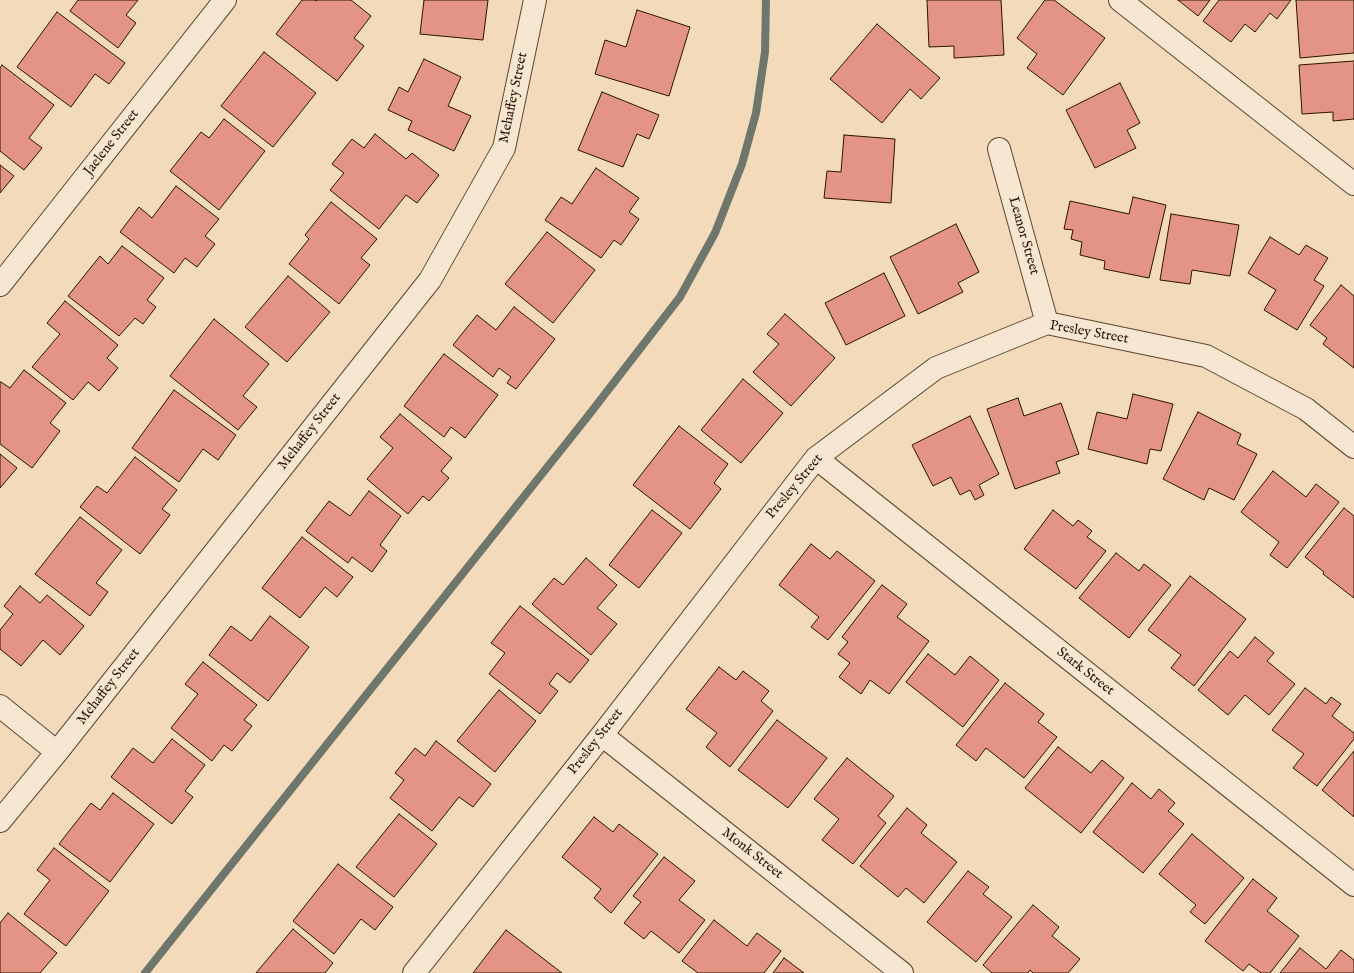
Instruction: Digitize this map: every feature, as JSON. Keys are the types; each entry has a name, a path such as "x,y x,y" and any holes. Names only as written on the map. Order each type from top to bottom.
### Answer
{"street":[{"name":"Jaelene Street","path":"0,285 225,0"},
{"name":"Mehaffey Street","path":"0,821 57,752 430,280 504,148 535,0"},
{"path":"1120,0 1354,184"},
{"name":"Leanor Street","path":"999,149 1047,323"},
{"name":"Presley Street","path":"414,973 602,735 816,458 936,368 1047,323 1206,356 1306,409 1354,447"},
{"name":"Stark Street","path":"816,458 1354,885"},
{"path":"0,706 57,752"},
{"name":"Monk Street","path":"602,735 902,973"}],"building":[{"path":"78,0 138,0 126,15 136,23 118,48 70,11"},
{"path":"302,0 351,0 371,16 354,38 364,46 337,81 276,34"},
{"path":"424,0 488,0 483,40 420,34"},
{"path":"927,0 1001,0 1004,55 954,58 954,46 929,47"},
{"path":"1045,0 1054,0 1105,38 1063,95 1027,68 1037,54 1017,38"},
{"path":"1178,0 1210,0 1198,16"},
{"path":"1219,0 1291,0 1277,19 1270,13 1255,32 1245,24 1231,42 1203,21"},
{"path":"1296,0 1354,0 1354,53 1300,58"},
{"path":"637,10 690,27 669,96 595,74 605,40 626,47"},
{"path":"57,12 125,63 109,84 95,74 71,107 17,67"},
{"path":"877,24 940,78 921,99 910,89 882,123 830,79"},
{"path":"264,52 316,93 273,147 221,106"},
{"path":"424,59 461,77 448,106 471,116 454,151 408,130 412,121 388,110 399,87 408,92"},
{"path":"1354,61 1354,119 1333,121 1333,112 1302,114 1299,65"},
{"path":"2,65 54,105 29,138 42,148 24,170 0,151 0,68"},
{"path":"1120,83 1140,123 1127,130 1136,148 1095,168 1066,110"},
{"path":"602,92 659,115 649,139 637,134 623,167 578,150"},
{"path":"224,119 265,151 219,210 170,171 201,132 209,138"},
{"path":"375,134 406,159 412,153 439,175 417,203 406,195 379,229 330,190 344,173 332,164 352,139 364,148"},
{"path":"844,135 895,139 891,203 824,198 827,171 841,172"},
{"path":"0,165 14,176 0,193"},
{"path":"596,168 639,198 629,212 639,219 621,245 614,240 601,258 545,220 561,197 572,204"},
{"path":"176,186 219,219 205,236 215,244 197,267 185,258 174,273 120,232 139,207 152,218"},
{"path":"1133,197 1166,205 1149,278 1104,269 1105,261 1080,255 1082,242 1071,239 1073,230 1064,229 1070,201 1129,214"},
{"path":"331,202 377,239 361,258 370,265 339,304 289,264 309,239 305,235"},
{"path":"1171,214 1239,225 1230,276 1192,270 1190,284 1160,280"},
{"path":"956,224 979,272 958,283 963,292 918,314 890,257"},
{"path":"547,232 595,270 553,323 505,284"},
{"path":"1270,237 1299,255 1306,245 1328,258 1314,280 1324,286 1297,330 1264,310 1276,290 1248,273"},
{"path":"122,246 164,278 147,300 156,307 143,324 135,318 119,336 68,296 100,256 108,264"},
{"path":"884,273 905,316 846,345 825,303"},
{"path":"288,276 330,312 287,362 245,327"},
{"path":"1341,285 1354,296 1354,368 1323,344 1327,338 1310,325"},
{"path":"65,301 118,345 107,358 118,368 99,391 88,382 73,400 32,367 60,334 47,323"},
{"path":"514,307 555,339 516,389 507,383 511,377 499,368 493,377 453,345 477,315 496,330"},
{"path":"785,314 835,358 791,406 753,372 779,344 767,334"},
{"path":"214,319 269,364 243,396 257,407 238,430 170,376"},
{"path":"444,354 498,395 465,438 451,427 444,437 404,406"},
{"path":"24,370 66,403 50,423 60,431 32,468 0,444 0,382 10,388"},
{"path":"743,379 783,413 741,463 701,430"},
{"path":"174,390 236,435 218,460 203,449 179,482 132,448"},
{"path":"1133,394 1173,404 1161,451 1150,449 1147,464 1088,449 1097,412 1127,419"},
{"path":"1018,398 1024,416 1061,403 1079,454 1056,462 1060,473 1015,489 987,409"},
{"path":"1198,412 1241,434 1237,444 1257,454 1234,500 1209,488 1204,500 1163,479"},
{"path":"400,414 452,458 441,471 449,478 429,501 423,496 408,514 367,479 393,448 380,437"},
{"path":"970,416 999,474 979,485 984,495 975,500 970,490 960,495 951,477 933,486 912,445"},
{"path":"679,426 728,464 714,483 721,489 690,529 633,485"},
{"path":"0,454 17,468 0,488"},
{"path":"135,457 177,490 162,509 170,515 140,554 80,507 97,486 107,493"},
{"path":"1273,471 1306,497 1316,484 1339,502 1287,568 1270,555 1279,542 1241,512"},
{"path":"369,491 401,516 380,545 387,551 372,572 352,557 348,563 306,531 329,501 350,516"},
{"path":"1344,508 1354,516 1354,598 1323,574 1324,572 1305,557"},
{"path":"652,510 682,533 639,588 609,565"},
{"path":"1053,510 1073,526 1078,520 1092,531 1087,537 1106,551 1076,589 1024,549"},
{"path":"80,517 122,550 96,583 108,592 90,616 35,574"},
{"path":"302,537 353,577 337,597 325,587 300,618 262,588"},
{"path":"811,544 830,559 837,551 875,581 828,640 811,627 819,617 779,585"},
{"path":"1116,553 1139,571 1144,564 1171,585 1129,638 1079,598"},
{"path":"586,558 617,585 597,608 617,624 591,655 532,604 554,578 563,585"},
{"path":"1190,576 1246,619 1194,686 1171,668 1181,655 1148,630"},
{"path":"882,585 907,604 897,617 929,641 889,694 870,680 861,694 839,677 850,663 838,654 848,642 842,637"},
{"path":"20,586 40,603 47,595 84,626 60,655 43,640 21,666 0,649 0,630 13,614 4,606"},
{"path":"520,606 589,660 570,683 557,673 549,684 558,691 540,714 489,674 505,653 491,643"},
{"path":"270,616 309,647 268,701 209,655 231,626 251,641"},
{"path":"1255,637 1274,653 1267,661 1295,684 1269,715 1245,695 1228,715 1198,690 1230,651 1238,658"},
{"path":"928,654 955,675 970,656 999,680 963,727 906,682"},
{"path":"203,662 257,705 244,720 252,726 232,751 224,745 212,761 171,728 198,694 185,684"},
{"path":"719,667 736,680 743,671 769,691 761,701 773,711 730,767 706,747 717,733 686,709"},
{"path":"1005,683 1044,714 1038,722 1057,737 1024,778 986,748 976,761 956,745"},
{"path":"1305,688 1326,704 1331,697 1341,704 1332,716 1354,733 1354,739 1317,786 1293,768 1304,754 1272,730"},
{"path":"499,690 536,721 495,772 457,741"},
{"path":"777,720 827,758 788,808 738,770"},
{"path":"172,739 205,765 185,791 193,797 172,824 111,777 133,748 153,763"},
{"path":"436,741 491,784 473,807 459,797 432,831 390,798 404,780 395,773 415,748 425,756"},
{"path":"1058,747 1091,773 1102,760 1124,778 1081,833 1025,788"},
{"path":"1354,751 1354,817 1322,790"},
{"path":"847,758 894,796 878,816 886,823 853,864 822,840 839,819 814,799"},
{"path":"1132,783 1151,799 1159,789 1175,803 1168,811 1184,824 1143,873 1093,832"},
{"path":"113,793 154,824 110,882 59,844 91,803 100,810"},
{"path":"907,808 927,825 921,833 957,862 924,903 906,888 898,897 860,866"},
{"path":"399,814 437,844 394,897 356,867"},
{"path":"594,817 613,832 619,824 658,854 611,913 594,898 601,889 562,857"},
{"path":"1192,834 1244,878 1205,924 1190,912 1196,905 1159,874"},
{"path":"54,848 109,891 66,946 24,914 50,880 37,870"},
{"path":"664,857 695,881 679,900 705,920 679,953 651,931 644,939 624,923 641,902 633,896"},
{"path":"338,864 393,907 375,930 361,919 334,954 293,921"},
{"path":"968,871 989,887 983,894 1012,917 976,962 927,922"},
{"path":"1253,879 1277,898 1267,911 1299,936 1270,973 1261,973 1249,964 1243,971 1205,941"},
{"path":"1033,905 1059,927 1052,936 1080,959 1068,973 1033,973 1030,970 1028,973 992,973 983,965"},
{"path":"8,913 57,953 40,973 0,973 0,923"},
{"path":"714,920 747,946 757,933 781,951 764,973 698,973 682,961"},
{"path":"293,929 333,963 325,973 256,973"},
{"path":"506,930 562,973 473,973"},
{"path":"1300,948 1326,969 1341,950 1354,960 1354,973 1280,973"},
{"path":"784,958 804,973 773,973"}],"waterway":[{"path":"145,973 588,416 680,297 715,233 742,164 756,113 765,52 766,0"}]}
